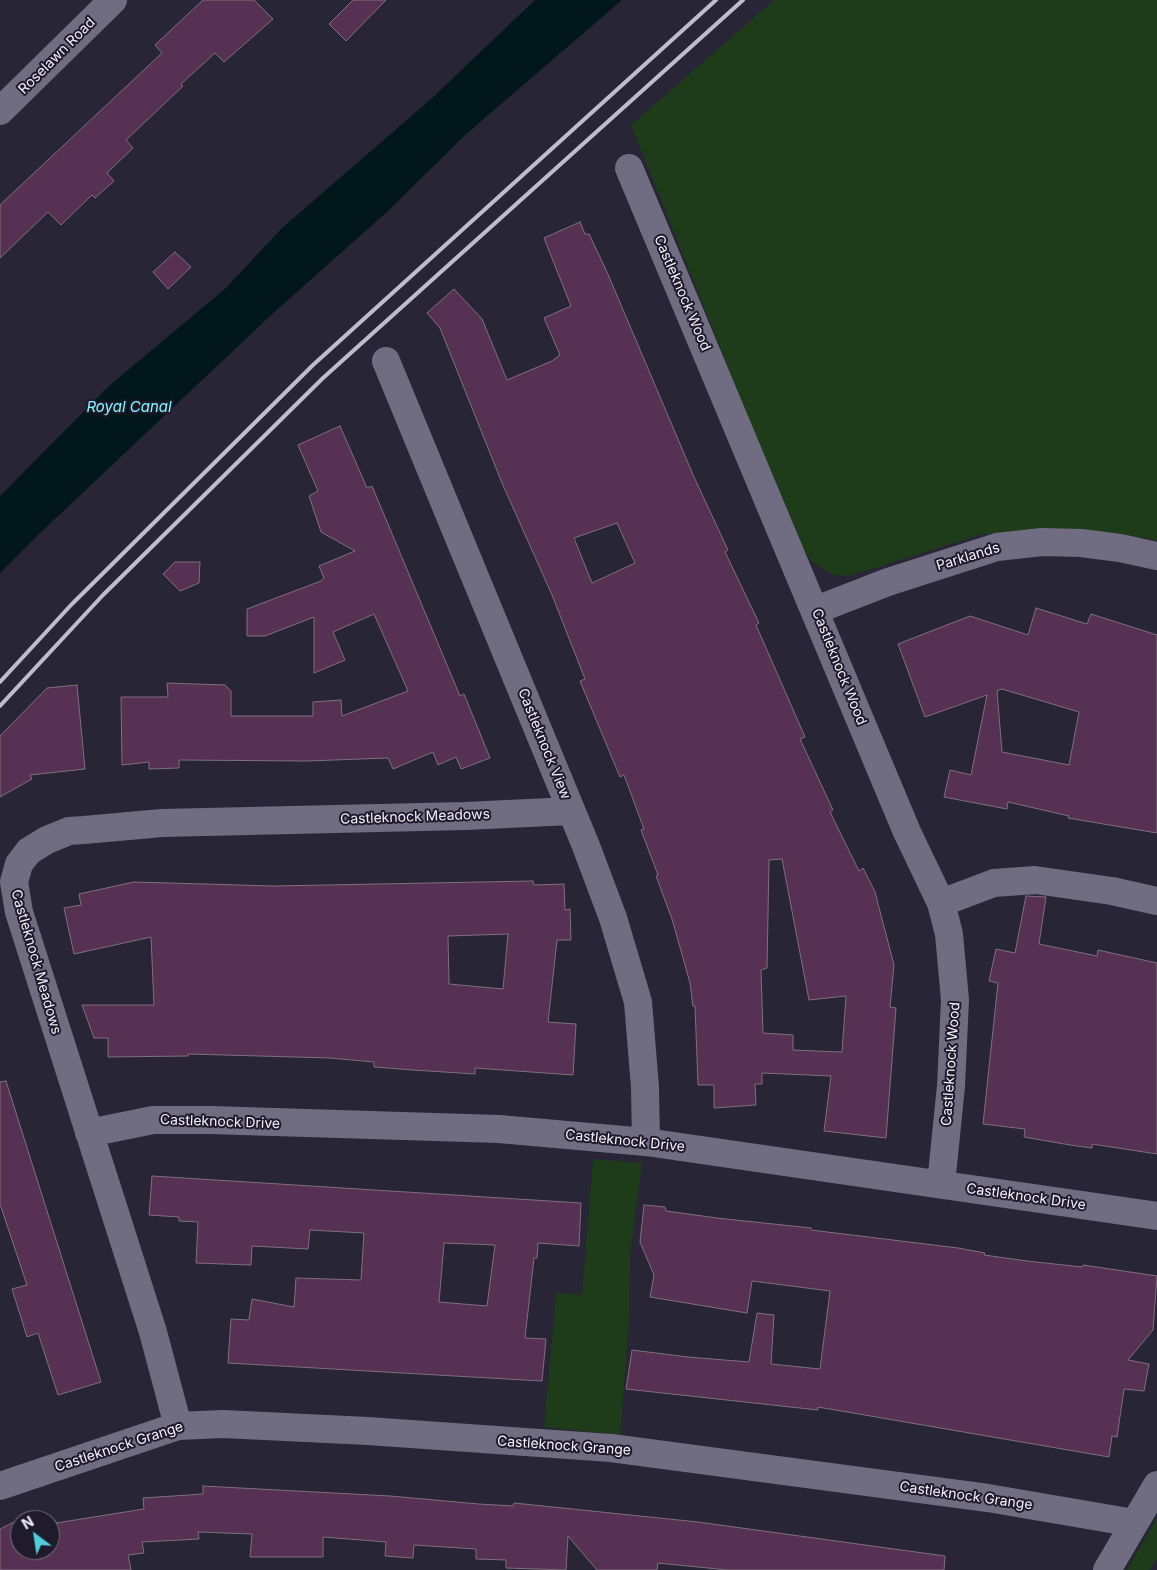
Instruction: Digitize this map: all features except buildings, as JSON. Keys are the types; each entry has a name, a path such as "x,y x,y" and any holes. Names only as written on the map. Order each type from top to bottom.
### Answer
{"street":[{"name":"Roselawn Road","path":"0,111 113,0"},
{"name":"Castleknock Wood","path":"629,168 816,610 907,832 941,903 949,934 955,1000 951,1086 940,1184"},
{"name":"Castleknock View","path":"386,361 613,918 638,1002 645,1087 646,1142"},
{"name":"Parklands","path":"816,610 888,582 997,547 1042,542 1081,543 1120,548 1157,556"},
{"name":"Castleknock Meadows","path":"178,1426 162,1362 16,900 14,882 19,864 30,851 47,840 69,831 162,824 465,816 571,811"},
{"path":"941,903 994,883 1035,880 1112,891 1157,901"},
{"name":"Castleknock Drive","path":"89,1133 153,1120 499,1129 646,1142 1157,1216"},
{"name":"Castleknock Grange","path":"0,1486 178,1426 223,1424 368,1431 615,1448 975,1496 1134,1523"},
{"path":"1107,1570 1157,1485"}],"green space":[{"path":"774,0 1157,0 1157,541 1146,538 1054,532 983,534 849,576 833,575 812,562 799,542 631,125"},
{"path":"593,1159 642,1163 630,1256 629,1324 620,1435 544,1427 556,1293 582,1295"},
{"path":"1157,1518 1157,1559 1150,1570 1127,1570"}],"water":[{"name":"Royal Canal","path":"535,0 622,0 465,135 389,210 270,316 0,573 0,496 110,385 226,288 282,228 431,99"}],"railway":[{"path":"0,682 71,605 313,365 716,0"},
{"path":"0,706 103,595 323,378 743,0"}]}
